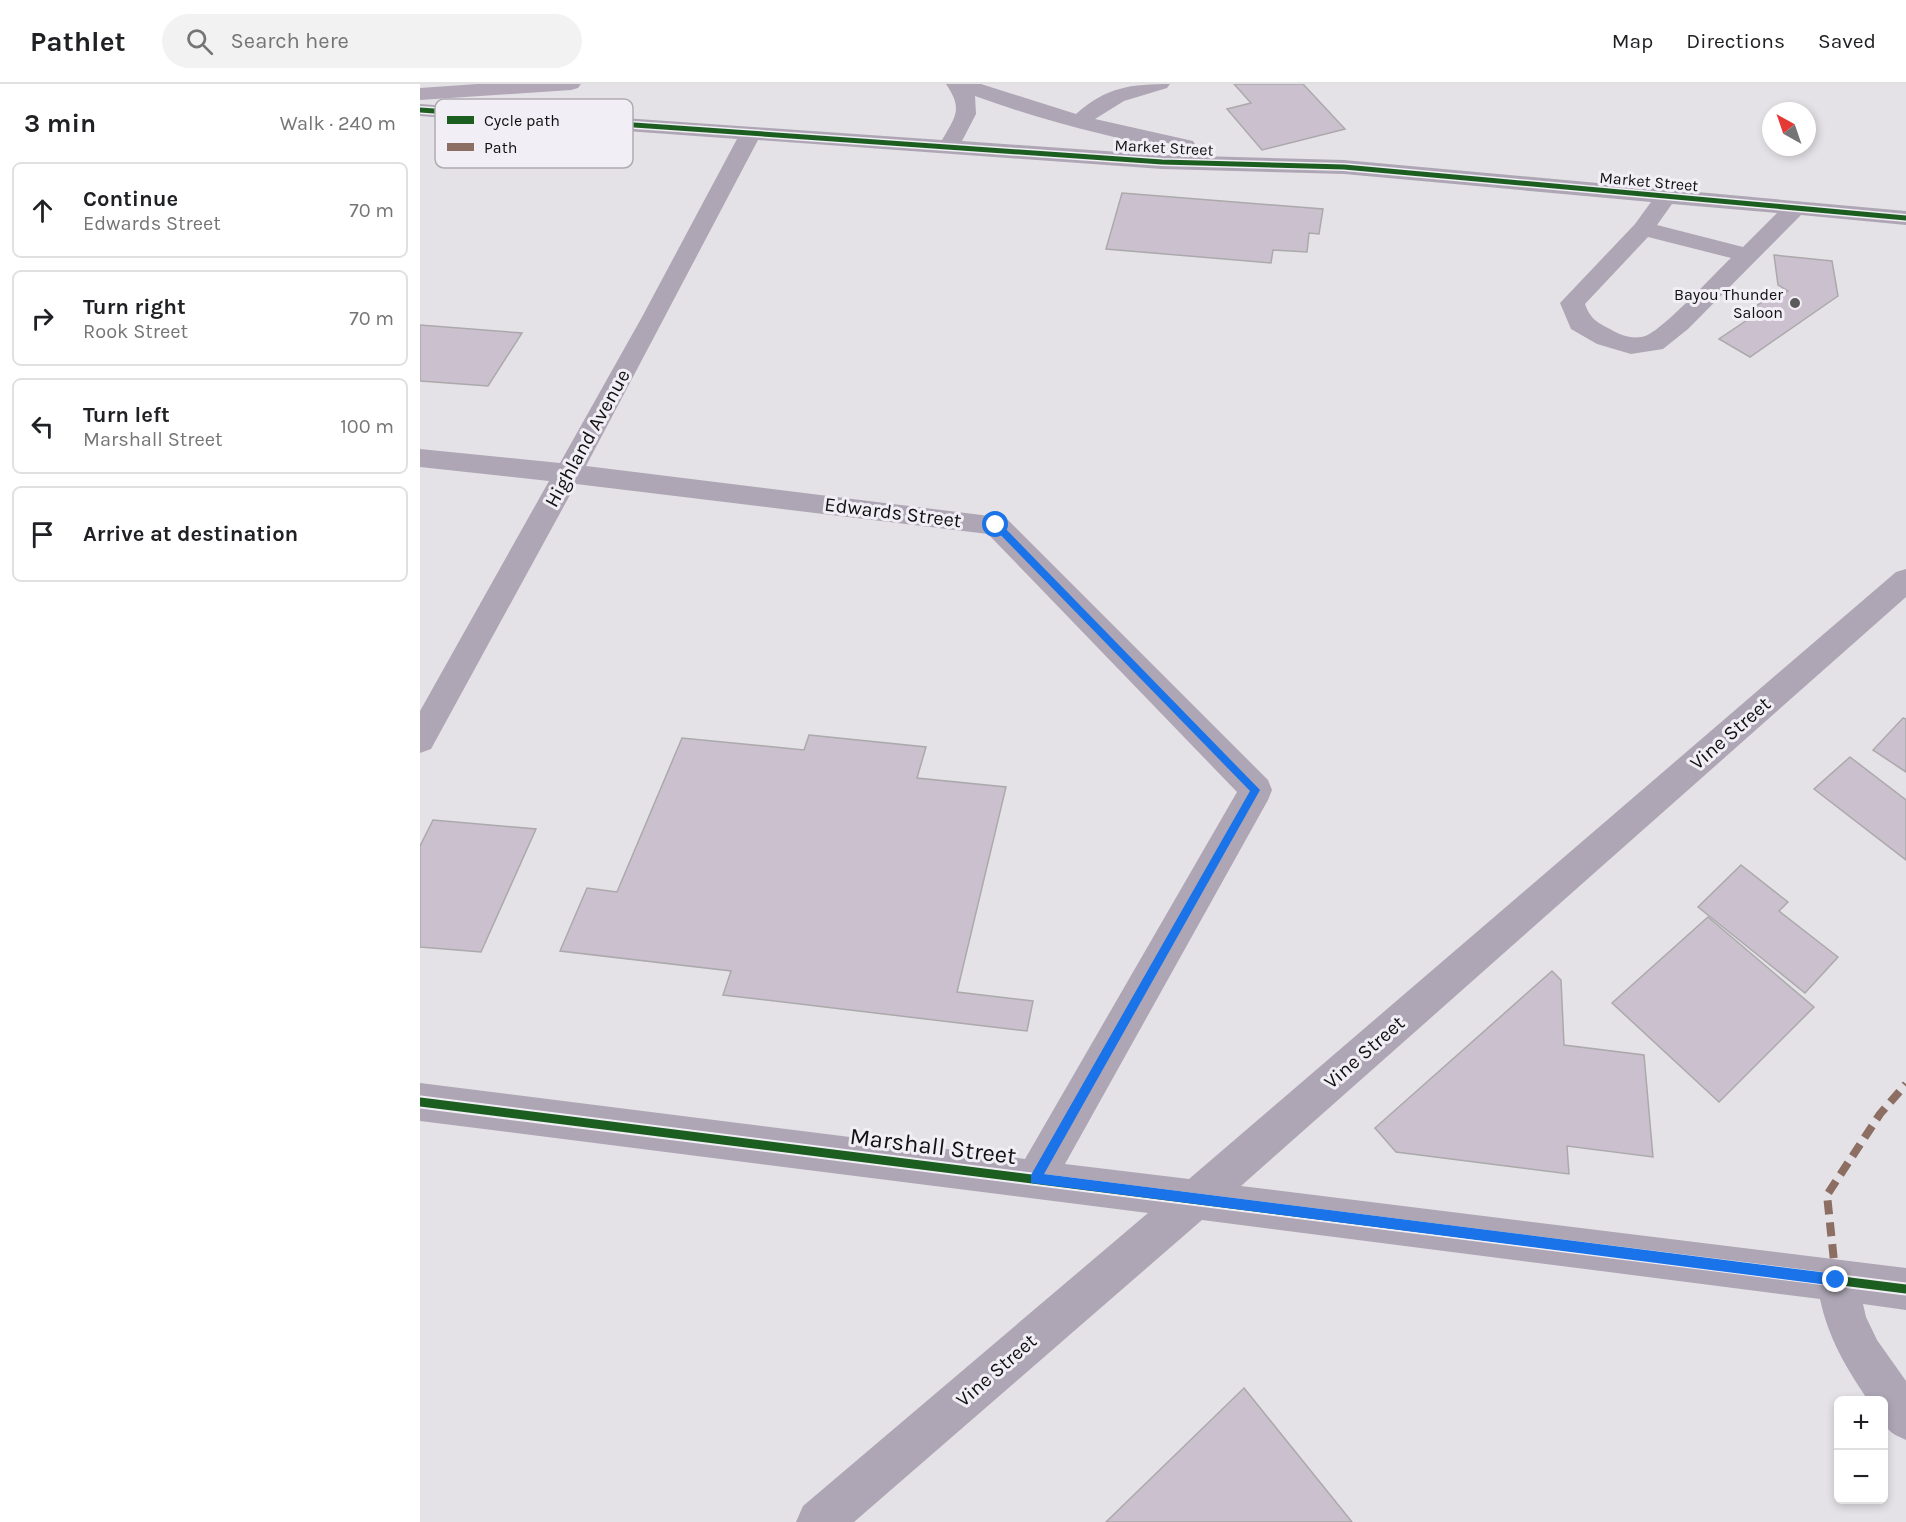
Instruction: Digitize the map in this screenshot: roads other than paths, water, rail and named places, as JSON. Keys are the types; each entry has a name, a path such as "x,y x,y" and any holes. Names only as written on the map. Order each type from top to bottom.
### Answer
{"main road":[{"path":"420,94 571,84"}],"street":[{"path":"949,146 966,115 968,102 963,90 956,84"},
{"path":"962,84 1012,103 1080,122 1203,150 1344,167"},
{"path":"1080,122 1099,104 1110,98 1160,84"},
{"name":"Market Street","path":"420,110 435,111"},
{"name":"Market Street","path":"633,125 1161,162 1344,167 1906,218"},
{"name":"Highland Avenue","path":"420,740 751,133"},
{"path":"1665,196 1643,229 1572,303 1580,323 1606,338 1631,346 1654,343 1679,323 1795,208"},
{"path":"1643,229 1748,255"},
{"name":"Edwards Street","path":"420,458 567,473 996,525 1256,790 1035,1179"},
{"name":"Vine Street","path":"836,1516 1906,580"},
{"name":"Marshall Street","path":"420,1102 1906,1289"},
{"path":"1836,1280 1846,1322 1862,1355 1906,1418"}],"place":[{"name":"Bayou Thunder Saloon","path":"1795,303"}]}
